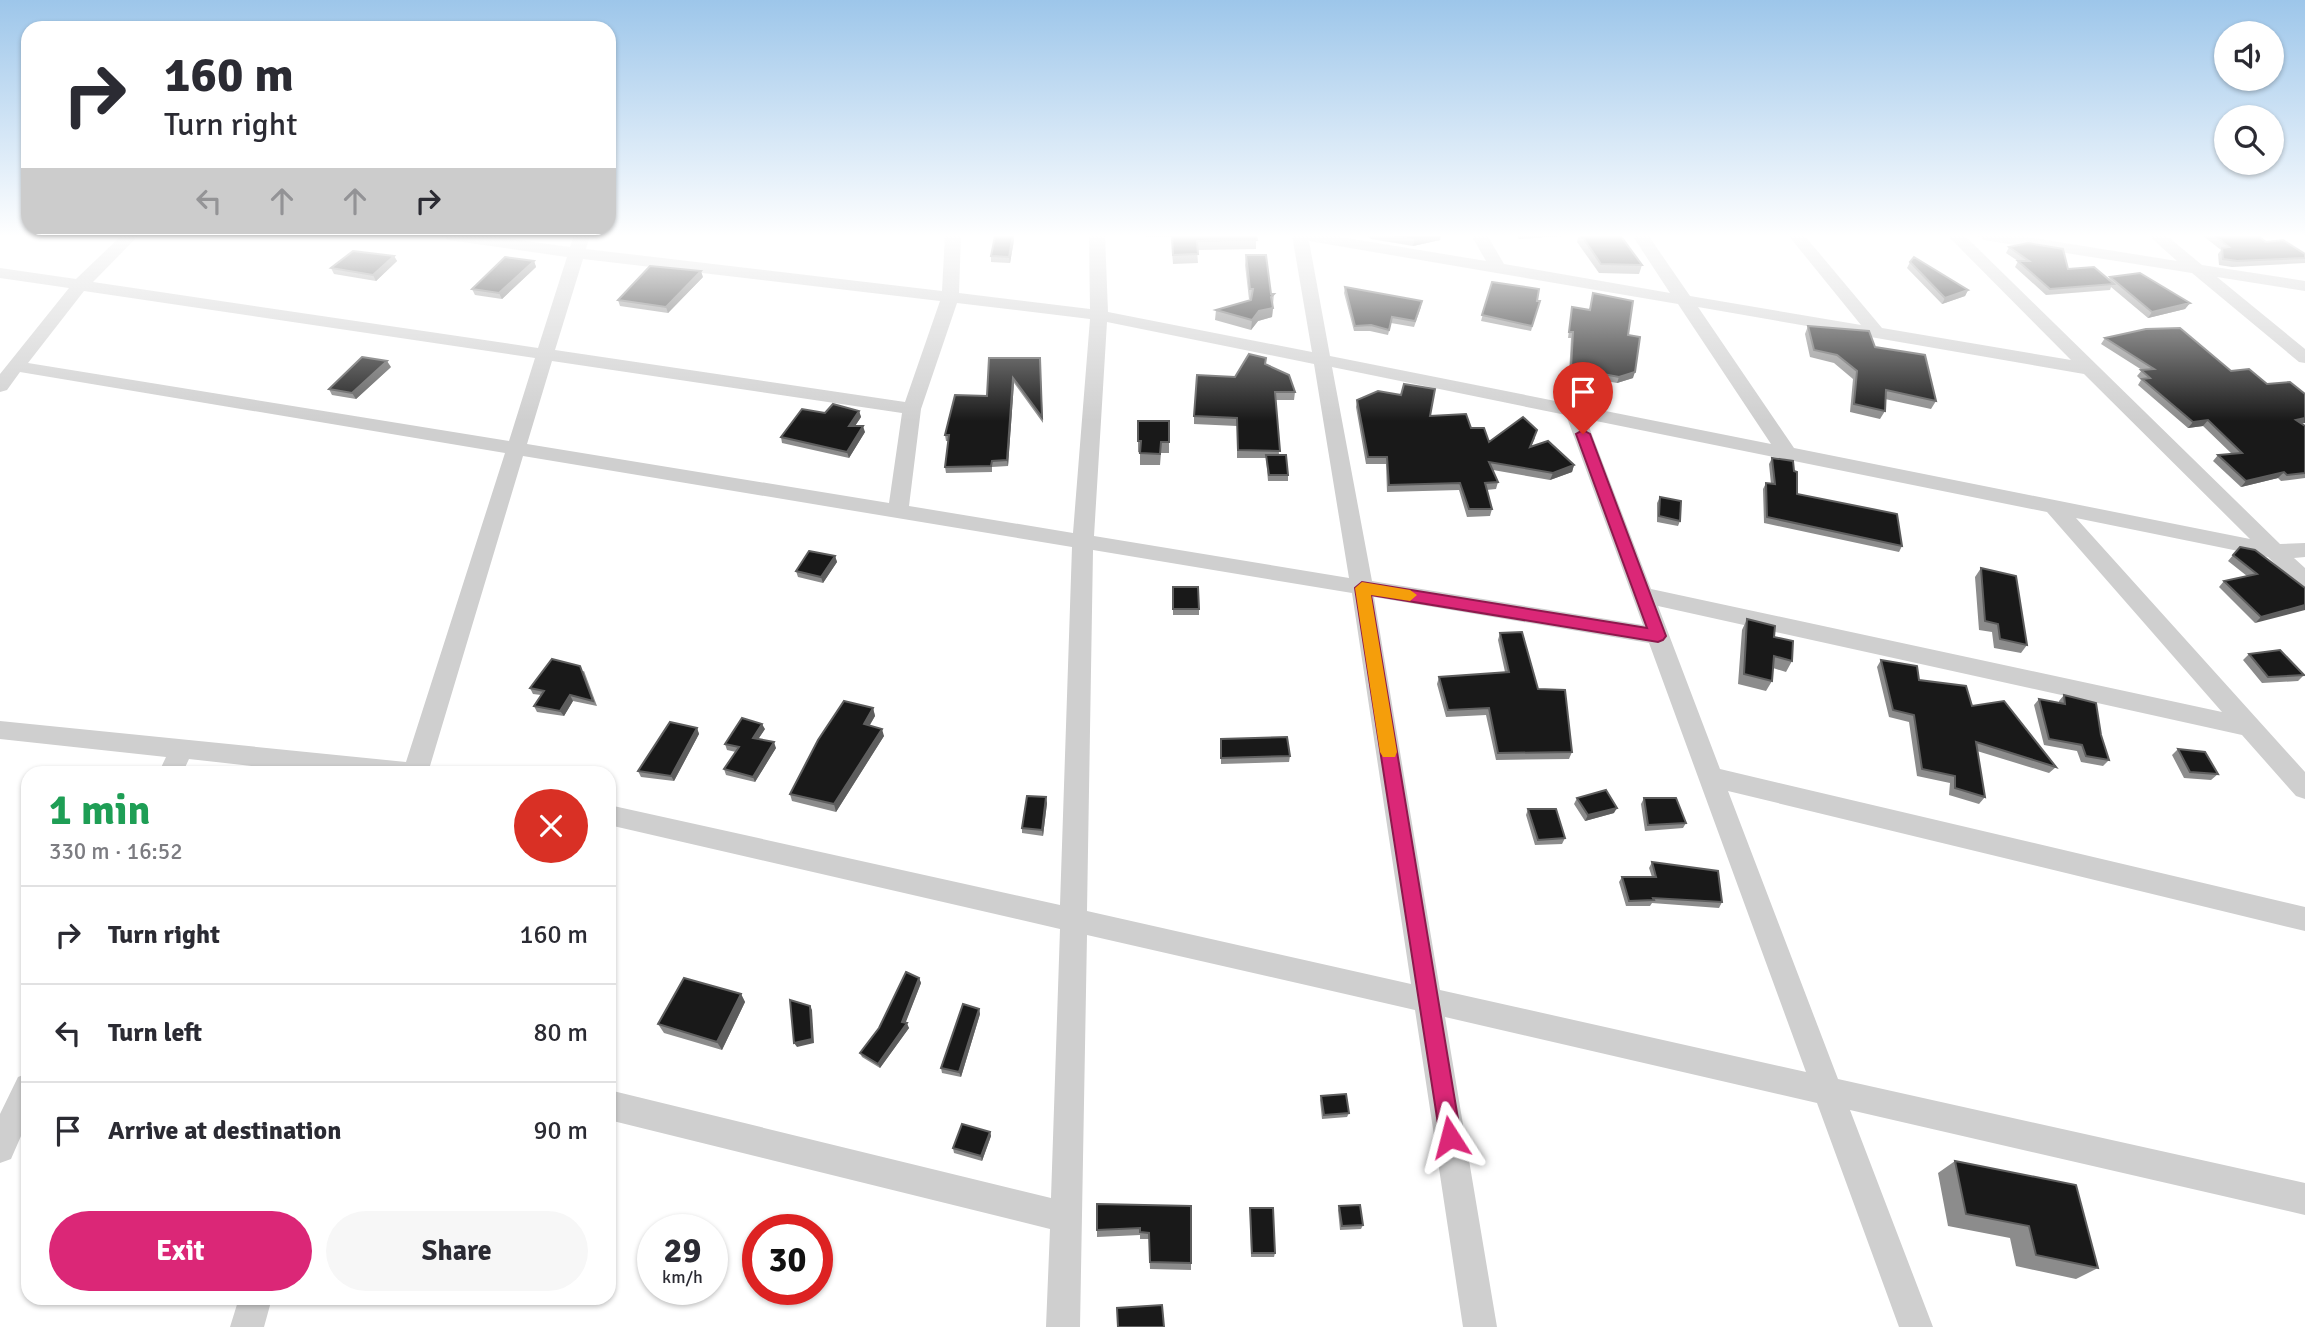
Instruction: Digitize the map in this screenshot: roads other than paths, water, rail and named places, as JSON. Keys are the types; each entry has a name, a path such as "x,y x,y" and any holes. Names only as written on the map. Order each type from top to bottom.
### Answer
{"street":[{"path":"0,386 70,297"},
{"path":"160,297 912,409"},
{"path":"420,766 563,297"},
{"path":"943,297 1099,316 2274,551 2305,550"},
{"path":"1063,1327 1083,543 1099,297"},
{"path":"1312,297 1362,588 1480,1327"},
{"path":"1664,297 2090,369"},
{"path":"1680,297 1788,454"},
{"path":"1846,297 1875,332"},
{"path":"2017,297 2305,581"},
{"path":"2231,297 2305,358"},
{"path":"898,513 912,409 950,298"},
{"path":"15,366 1658,636"},
{"path":"1574,411 1916,1327"},
{"path":"2054,507 2305,789"},
{"path":"1643,595 2250,727"},
{"path":"0,730 352,766"},
{"path":"174,766 182,748"},
{"path":"1711,777 2305,919"},
{"path":"616,818 2305,1199"},
{"path":"0,1148 21,1102"},
{"path":"616,1106 1066,1217"},
{"path":"247,1327 254,1305"}]}
